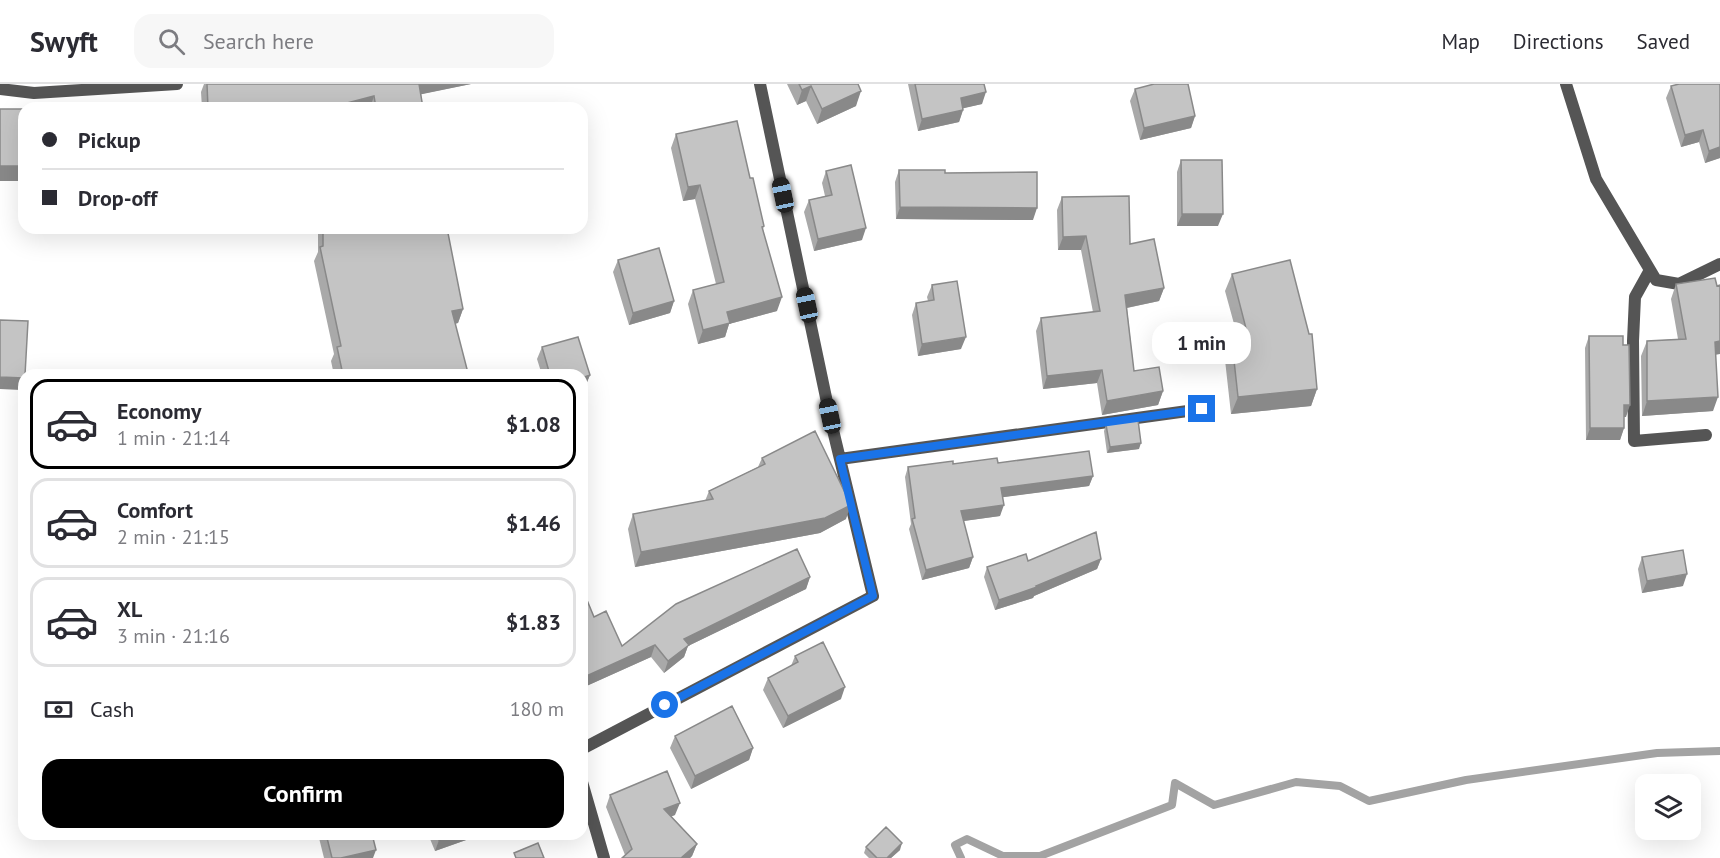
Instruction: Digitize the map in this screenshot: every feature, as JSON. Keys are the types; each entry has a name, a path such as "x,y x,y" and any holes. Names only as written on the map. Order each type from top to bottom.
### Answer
{"street":[{"path":"0,89 34,93 177,84"},
{"path":"588,746 873,596 840,459 760,84"},
{"path":"1566,84 1596,179 1656,280 1678,284 1720,264"},
{"path":"1650,270 1635,297 1634,441 1706,435"},
{"path":"840,459 1202,409"},
{"path":"588,803 604,858"}],"building":[{"path":"207,84 419,84 422,102 375,102 374,96 351,102 208,102"},
{"path":"799,84 858,84 861,91 822,109 811,86 802,90"},
{"path":"915,84 984,84 986,92 961,98 963,110 922,119"},
{"path":"1154,84 1188,84 1195,116 1144,128 1135,89"},
{"path":"1720,84 1720,147 1709,151 1703,130 1685,135 1671,86"},
{"path":"0,109 18,109 18,166 0,166"},
{"path":"737,121 750,178 753,178 764,226 762,227 782,297 727,312 730,323 703,330 693,290 724,282 700,185 688,187 676,134"},
{"path":"1181,160 1222,160 1223,214 1182,214"},
{"path":"851,165 866,228 818,239 809,200 832,195 826,171"},
{"path":"899,170 945,170 945,173 1037,172 1037,208 900,207"},
{"path":"1129,196 1130,244 1154,239 1164,288 1125,295 1134,371 1159,367 1163,391 1107,401 1102,370 1047,376 1041,318 1100,311 1086,236 1063,237 1062,197"},
{"path":"323,234 448,234 463,309 452,311 467,369 342,369 337,347 341,346 320,247 323,246"},
{"path":"659,248 674,301 633,313 618,260"},
{"path":"1290,260 1309,334 1312,334 1317,389 1238,397 1232,342 1249,340 1232,274"},
{"path":"1715,278 1717,286 1720,285 1720,341 1715,342 1718,397 1647,401 1647,341 1686,339 1676,284"},
{"path":"957,281 966,337 922,344 916,303 934,300 932,285"},
{"path":"0,320 28,321 25,369 18,369 18,378 0,377"},
{"path":"1589,336 1623,336 1623,345 1629,345 1630,405 1624,405 1624,428 1590,428"},
{"path":"578,337 590,375 588,376 588,369 548,369 542,347"},
{"path":"1138,420 1141,443 1110,447 1106,425"},
{"path":"815,431 851,505 825,518 641,552 633,514 713,499 709,491 765,464 762,458"},
{"path":"1089,451 1093,476 1001,488 1004,505 961,511 973,557 926,570 912,519 915,518 908,467 997,458 998,463"},
{"path":"1096,532 1101,559 1037,587 999,600 987,567 1026,554 1028,561"},
{"path":"797,549 810,577 684,639 689,645 668,661 655,645 588,675 588,602 594,617 606,611 622,646 676,604"},
{"path":"1683,550 1687,574 1647,581 1642,557"},
{"path":"823,642 845,687 788,716 768,678 798,662 795,656"},
{"path":"732,706 753,748 695,776 675,736"},
{"path":"667,771 680,803 664,809 697,844 681,858 622,858 632,849 610,795"},
{"path":"886,827 902,843 887,858 877,858 866,847"},
{"path":"328,840 374,840 376,850 332,858"},
{"path":"538,843 544,858 516,858 514,853"}],"waterway":[{"path":"961,858 955,845 967,839 1003,856 1040,856 1172,805 1175,783 1214,805 1296,782 1340,786 1369,801 1466,780 1657,753 1720,751"}],"route":[{"path":"665,705 873,596 840,459 1202,409"}]}
